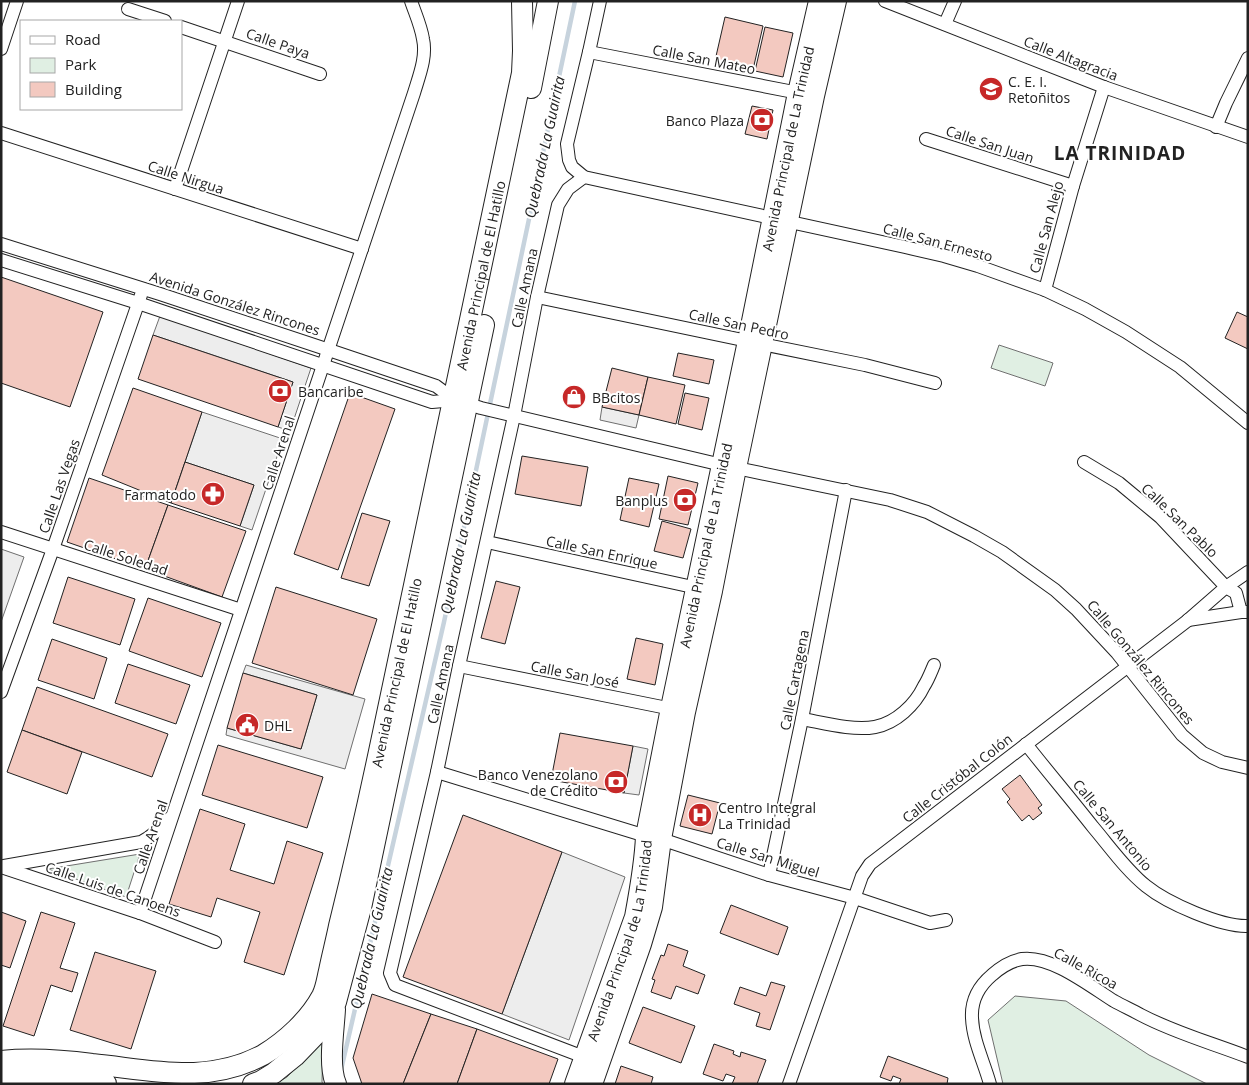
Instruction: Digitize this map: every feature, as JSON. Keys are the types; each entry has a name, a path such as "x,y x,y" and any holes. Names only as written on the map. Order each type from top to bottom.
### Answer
{"highway":[{"path":"1,1078 38,1077 104,1084"}],"main road":[{"path":"512,1 522,27"},
{"name":"Avenida Principal de El Hatillo","path":"1,1061 43,1060 92,1064 168,1075 206,1076 234,1069 262,1056 292,1033 308,1016 324,993 468,404 522,74 522,1"},
{"name":"Avenida Principal de El Hatillo","path":"253,1084 274,1073 308,1043 321,1029 336,1002 361,908 468,404 548,1"},
{"name":"Avenida Principal de La Trinidad","path":"592,1084 648,924 655,893 653,838 806,95 819,1"},
{"name":"Avenida Principal de La Trinidad","path":"806,95 836,1"},
{"name":"Avenida Principal de La Trinidad","path":"575,1084 635,917 645,855 653,838"},
{"path":"335,1081 332,1065 336,1002"}],"street":[{"path":"1,49 17,1"},
{"path":"175,189 238,1"},
{"name":"Calle Arenal","path":"140,913 414,93 424,52 423,39 411,1"},
{"path":"584,177 572,167 567,144 600,1"},
{"name":"Calle Altagracia","path":"885,1 1104,87 1248,137"},
{"path":"945,24 955,1"},
{"path":"128,9 162,20"},
{"name":"Calle Paya","path":"182,26 320,74"},
{"name":"Calle San Mateo","path":"589,52 806,95"},
{"path":"1216,127 1248,58"},
{"name":"Calle San Alejo","path":"1044,290 1072,186 1104,87"},
{"name":"Calle Nirgua","path":"1,133 362,249"},
{"name":"Calle San Juan","path":"926,139 1072,186"},
{"name":"Calle San Ernesto","path":"584,177 944,256 1044,290 1085,309 1156,351 1180,367 1248,424"},
{"name":"Calle Amana","path":"584,177 568,189 558,205 437,772 390,972 395,985 584,1057"},
{"name":"Avenida González Rincones","path":"1,244 143,288 436,386 468,404"},
{"name":"Avenida González Rincones","path":"1,260 138,303 432,402 468,404 729,467"},
{"name":"Calle Las Vegas","path":"1,692 53,549 143,288"},
{"name":"Calle San Pedro","path":"537,297 865,365 935,382"},
{"name":"Calle San Pablo","path":"1084,462 1119,483 1160,517 1226,587"},
{"name":"Calle González Rincones","path":"729,467 890,500 926,512 1002,552 1065,598 1127,665 1182,735 1203,753 1222,762 1248,768"},
{"name":"Calle Cartagena","path":"769,875 802,719 846,490"},
{"name":"Calle Soledad","path":"1,532 241,610"},
{"name":"Calle San Enrique","path":"487,542 704,589"},
{"name":"Calle Cristóbal Colón","path":"789,1084 862,876 870,864 1226,587 1248,572"},
{"path":"1186,620 1241,613 1236,593 1226,587"},
{"path":"802,719 859,727 875,727 890,721 908,710 924,687 934,665"},
{"name":"Calle San José","path":"459,666 678,710"},
{"name":"Calle San Antonio","path":"1026,744 1119,858 1146,887 1189,910 1221,922 1248,926"},
{"name":"Calle San Miguel","path":"437,772 769,875 855,898 930,923 946,920"},
{"name":"Calle Luis de Canoens","path":"1,866 141,842 162,828 174,814"},
{"name":"Calle Luis de Canoens","path":"1,866 140,913 215,942"},
{"name":"Calle Ricoa","path":"990,1084 974,1032 972,1014 974,1000 978,990 993,973 1003,966 1023,959 1033,959 1056,966 1115,1001 1156,1022 1180,1033 1248,1057"}],"green space":[{"path":"999,345 1053,363 1045,386 991,368"},
{"path":"140,854 126,897 48,869"},
{"path":"1015,996 1066,1001 1149,1055 1207,1084 1003,1084 988,1020"},
{"path":"323,1040 323,1084 275,1084 287,1077"}],"shaded area":[{"path":"160,316 311,368 290,431 278,427 293,382 153,335"},
{"path":"602,407 639,415 636,428 600,420"},
{"path":"202,412 283,439 252,530 240,526 254,485 185,462"},
{"path":"1,549 24,557 1,622"},
{"path":"246,665 365,699 345,769 226,735 227,728 301,749 317,695 243,673"},
{"path":"633,746 648,749 639,795 624,793"},
{"path":"562,852 625,877 569,1040 502,1014"}],"building":[{"path":"725,17 763,26 752,74 714,65"},
{"path":"765,27 793,33 783,77 755,71"},
{"path":"752,106 773,110 767,139 745,134"},
{"path":"1,277 103,312 70,407 1,383"},
{"path":"1237,312 1248,317 1248,349 1225,338"},
{"path":"153,335 293,382 278,427 138,379"},
{"path":"678,353 714,360 709,384 673,376"},
{"path":"612,368 648,377 639,415 602,407"},
{"path":"648,377 685,385 676,424 639,415"},
{"path":"133,388 202,412 171,503 102,475"},
{"path":"350,393 395,409 338,570 294,554"},
{"path":"685,393 709,398 702,430 678,424"},
{"path":"522,456 588,467 581,506 515,494"},
{"name":"Farmatodo","path":"185,462 254,485 240,526 171,503"},
{"path":"668,476 698,483 688,525 659,519"},
{"path":"89,478 168,505 145,569 67,542"},
{"path":"629,478 659,484 649,527 620,520"},
{"path":"168,505 246,531 222,597 145,569"},
{"path":"362,513 390,521 369,586 341,578"},
{"path":"662,521 691,529 683,558 654,551"},
{"path":"68,577 135,599 120,645 53,623"},
{"path":"496,581 520,587 505,644 481,638"},
{"path":"276,587 377,619 353,695 252,663"},
{"path":"148,598 221,623 202,677 129,651"},
{"path":"636,638 663,644 655,685 627,679"},
{"path":"52,639 107,658 94,699 38,680"},
{"path":"128,664 190,685 176,724 115,703"},
{"path":"243,673 317,695 301,749 227,728"},
{"path":"37,687 168,734 152,777 22,730"},
{"path":"22,730 82,752 67,794 7,772"},
{"path":"560,733 633,746 624,793 551,780"},
{"path":"218,745 323,777 307,828 202,795"},
{"path":"1020,775 1042,805 1038,808 1042,813 1033,820 1029,815 1022,821 1007,802 1010,799 1002,789"},
{"name":"Centro Integral La Trinidad","path":"688,795 720,803 712,834 680,826"},
{"path":"200,809 245,824 230,870 274,884 287,841 323,853 284,975 244,962 260,912 217,898 211,917 169,904"},
{"path":"463,815 562,852 502,1014 403,977"},
{"path":"731,905 788,927 778,955 720,933"},
{"path":"1,912 26,921 10,968 1,965"},
{"path":"41,912 75,923 60,968 78,973 72,992 51,985 34,1036 3,1026"},
{"path":"668,944 688,951 683,966 705,975 698,994 676,986 671,999 651,992 655,980 652,979 661,955 664,956"},
{"path":"95,952 156,971 131,1049 70,1030"},
{"path":"771,982 785,986 770,1030 756,1026 760,1013 734,1004 740,987 766,996"},
{"path":"372,994 431,1014 403,1084 362,1084 353,1058"},
{"path":"643,1007 695,1026 681,1063 629,1043"},
{"path":"431,1014 477,1029 457,1084 403,1084"},
{"path":"477,1029 558,1059 549,1084 457,1084"},
{"path":"714,1044 734,1051 733,1054 740,1057 741,1052 766,1060 757,1084 732,1084 735,1077 726,1074 723,1081 703,1074"},
{"path":"888,1056 948,1078 947,1084 899,1084 901,1079 893,1076 891,1081 880,1077"},
{"path":"621,1066 653,1077 651,1084 615,1084"}],"waterway":[{"name":"Quebrada La Guairita","path":"341,1070 444,622 575,1"}],"place":[{"name":"C. E. I. Retoñitos","path":"991,89"},
{"name":"Banco Plaza","path":"762,120"},
{"name":"Bancaribe","path":"280,391"},
{"name":"BBcitos","path":"574,397"},
{"name":"Farmatodo","path":"213,494"},
{"name":"Banplus","path":"685,500"},
{"name":"DHL","path":"247,725"},
{"name":"Banco Venezolano de Crédito","path":"616,782"},
{"name":"Centro Integral La Trinidad","path":"700,815"}],"district":[{"name":"LA TRINIDAD","path":"1120,153"}]}
